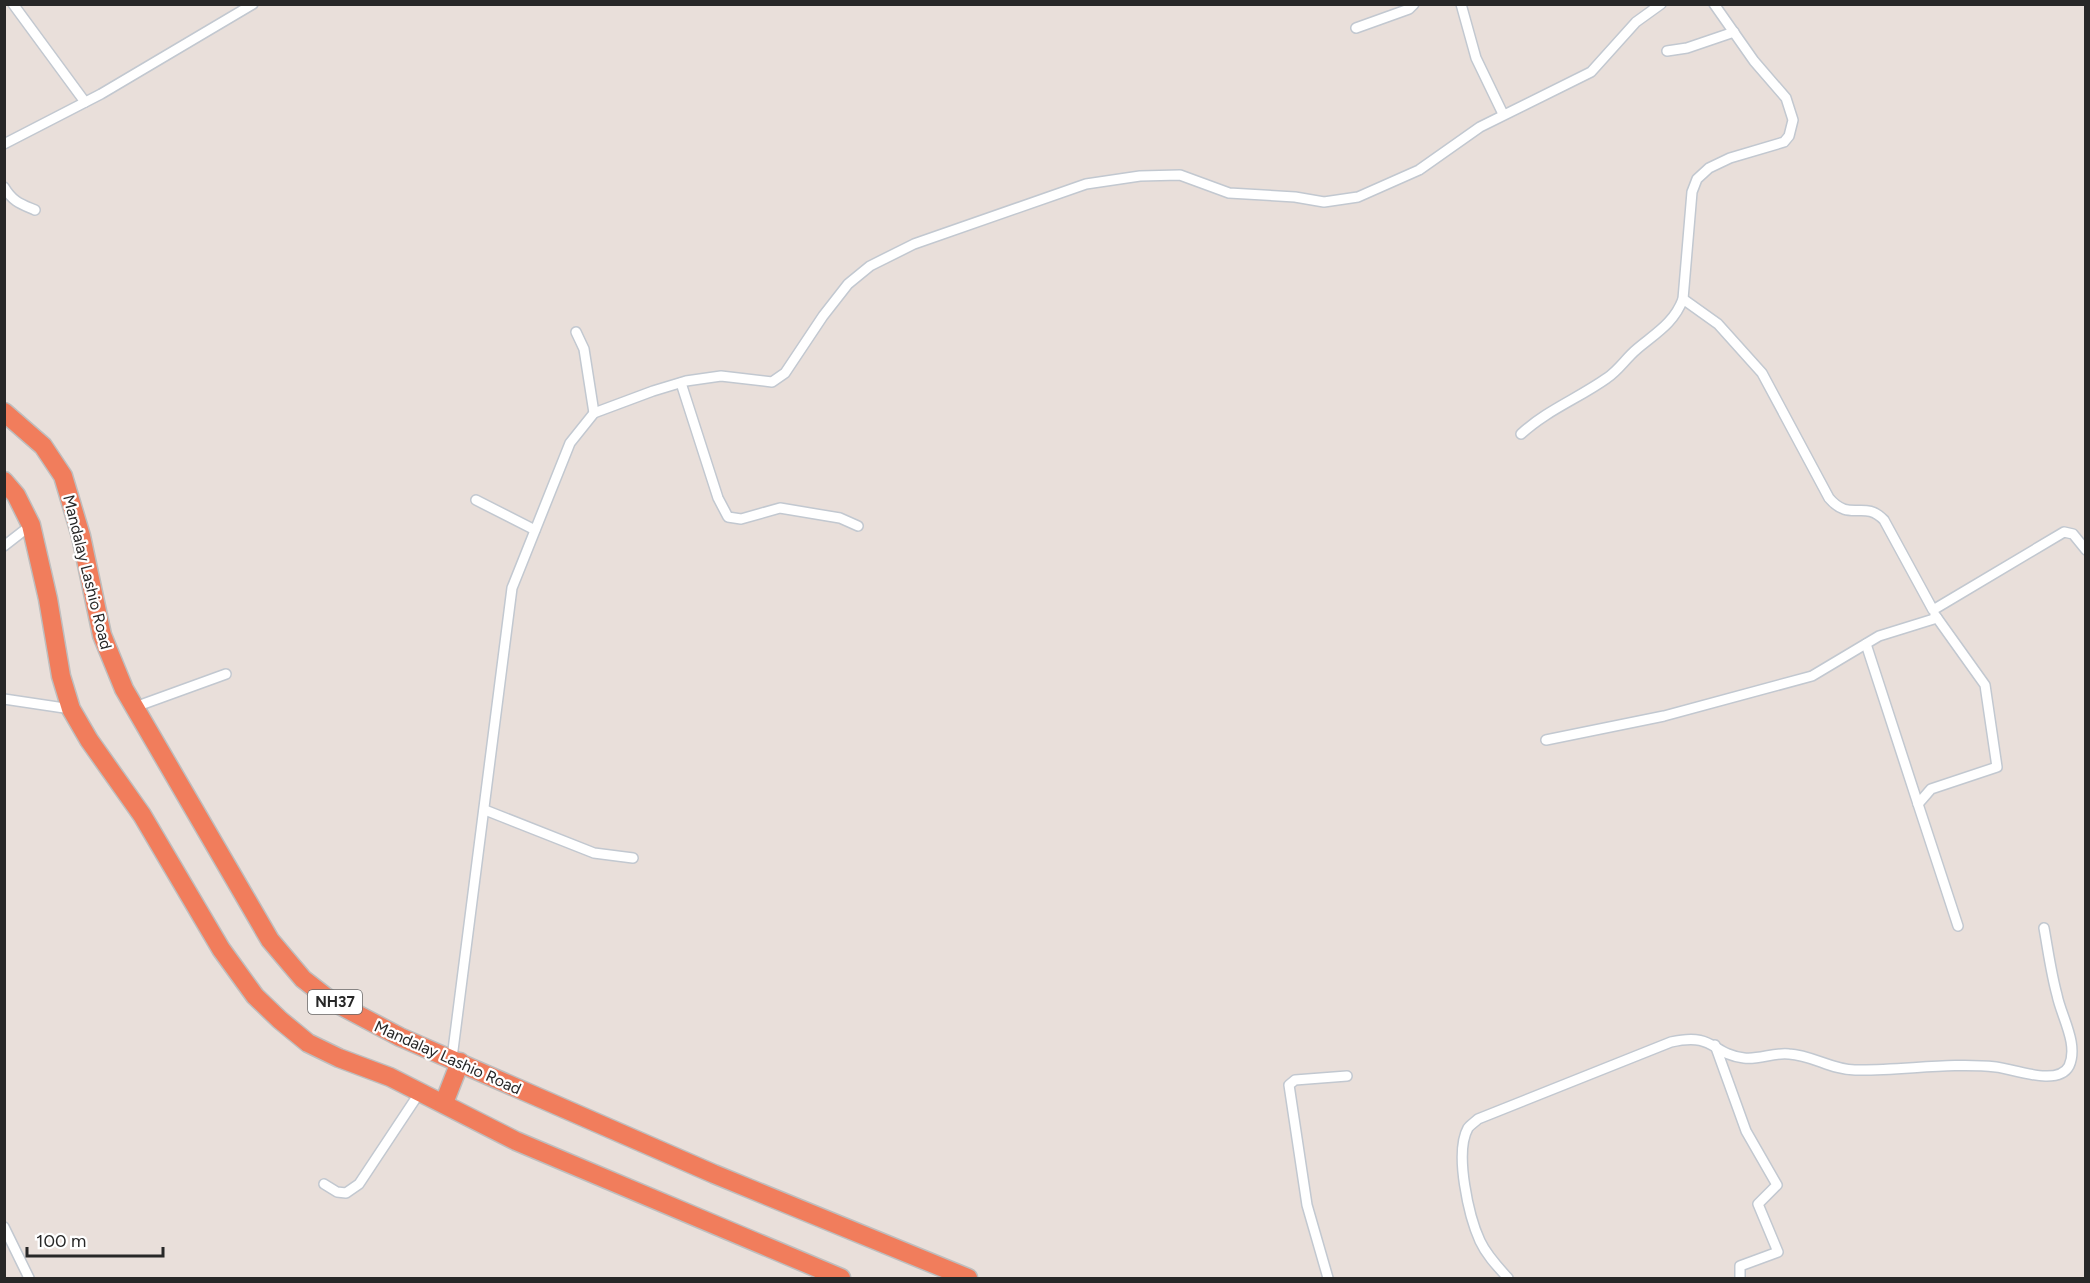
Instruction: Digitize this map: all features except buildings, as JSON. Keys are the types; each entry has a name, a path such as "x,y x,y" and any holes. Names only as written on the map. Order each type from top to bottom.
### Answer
{"highway":[{"name":"Mandalay Lashio Road","path":"4,412 43,446 63,476 81,536 102,635 112,663 135,707 270,940 285,961 312,986 364,1020 724,1179 968,1278"},
{"name":"NH37","path":"4,481 16,495 31,525 46,589 61,676 71,709 89,740 142,815 220,949 255,996 308,1043 444,1103 516,1141 841,1278"},
{"path":"444,1103 456,1060"}],"street":[{"path":"13,4 85,102"},
{"path":"4,144 85,102 253,4"},
{"path":"1356,28 1409,9 1414,4"},
{"path":"1461,4 1476,58 1503,114"},
{"path":"456,1060 512,588 570,443 594,413 681,383 720,376 772,382 785,373 823,316 848,284 870,266 914,244 1086,184 1166,174 1180,176 1229,193 1295,196 1324,202 1344,201 1419,170 1503,114 1591,72 1636,22 1661,4"},
{"path":"1521,434 1539,417 1616,371 1634,351 1664,330 1678,312 1683,298 1692,192 1697,178 1709,168 1730,158 1784,142 1789,136 1793,120 1786,98 1754,61 1714,4"},
{"path":"1667,51 1687,48 1734,32"},
{"path":"4,188 20,206 35,210"},
{"path":"1683,298 1718,324 1762,373 1836,507 1844,512 1871,510 1884,520 1935,614 1985,685 1997,767 1931,789 1918,804"},
{"path":"576,332 584,350 594,413"},
{"path":"681,383 718,498 728,517 741,519 780,508 840,518 858,526"},
{"path":"476,501 534,530"},
{"path":"4,546 31,525"},
{"path":"1546,740 1664,716 1812,676 1880,636 1935,614 2064,532 2073,534 2085,550"},
{"path":"1866,644 1958,926"},
{"path":"135,707 226,674"},
{"path":"4,699 71,709"},
{"path":"485,810 594,853 633,858"},
{"path":"1508,1278 1487,1254 1474,1223 1463,1164 1469,1127 1478,1119 1671,1042 1688,1038 1704,1040 1743,1058 1787,1053 1810,1058 1842,1070 1995,1067 2042,1077 2054,1076 2064,1072 2070,1064 2071,1050 2057,996 2044,928"},
{"path":"1715,1045 1746,1131 1777,1185 1758,1204 1778,1252 1740,1266 1740,1278"},
{"path":"1328,1278 1307,1205 1289,1085 1295,1080 1347,1076"},
{"path":"324,1184 337,1192 351,1191 420,1092"},
{"path":"4,1227 30,1278"}]}
